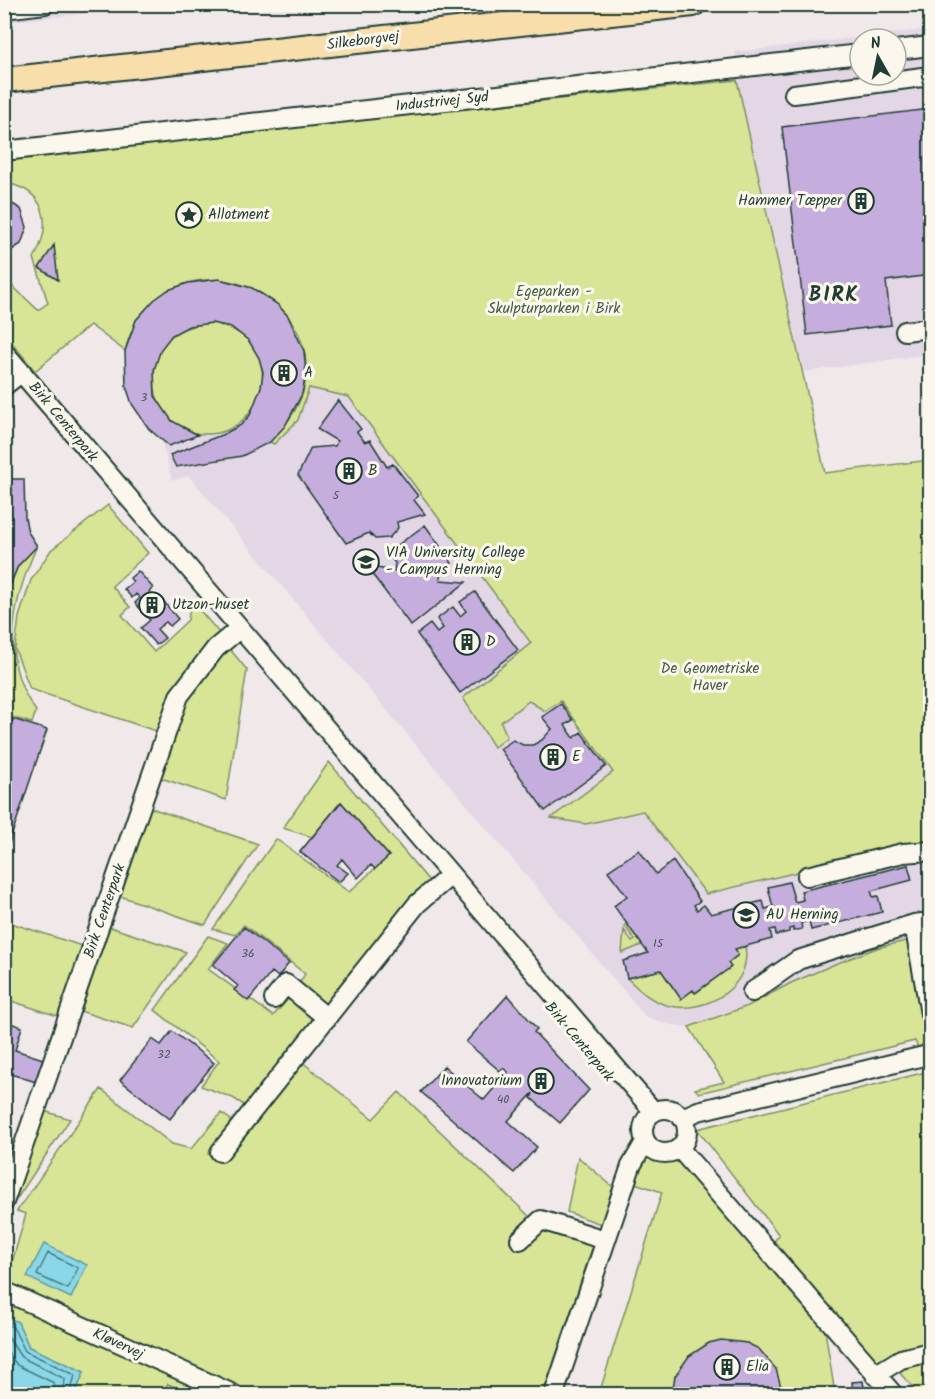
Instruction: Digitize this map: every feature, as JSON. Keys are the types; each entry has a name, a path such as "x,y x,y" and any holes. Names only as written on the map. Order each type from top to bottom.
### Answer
{"main road":[{"name":"Silkeborgvej","path":"4,80 34,79 693,4"},
{"name":"Silkeborgvej","path":"4,85 34,79"}],"street":[{"path":"4,9 45,4"},
{"path":"908,49 930,46"},
{"name":"Industrivej Syd","path":"4,151 848,55"},
{"path":"794,94 930,76"},
{"path":"905,331 930,328"},
{"name":"Birk Centerpark","path":"4,352 11,376 116,491 650,1116"},
{"name":"Birk Centerpark","path":"4,1202 179,696 216,648 236,631"},
{"path":"807,876 903,853 930,850"},
{"path":"220,1152 417,904 447,878"},
{"path":"752,992 798,960 922,923 930,1014"},
{"path":"274,999 286,984 327,1018"},
{"path":"682,1118 698,1111 928,1055 930,1052"},
{"path":"669,1109 682,1118 687,1134 679,1148 661,1153 652,1149 645,1142 643,1134 650,1116 669,1109"},
{"path":"554,1395 631,1166 645,1142"},
{"path":"679,1148 892,1395"},
{"path":"520,1240 541,1220 605,1240"},
{"name":"Kløvervej","path":"4,1291 233,1395"},
{"path":"875,1375 901,1359 930,1352"}],"shaded area":[{"path":"5,4 163,5 5,22"},
{"path":"930,29 930,354 804,372 737,81 735,52 848,39 848,87 908,87 908,32"},
{"name":"VIA University College - Campus Herning","path":"219,279 252,288 277,304 288,316 304,351 310,388 349,397 531,643 562,701 613,772 552,818 586,824 643,811 706,894 915,844 930,852 930,935 877,948 835,964 791,983 748,1006 689,1027 666,1024 645,1016 189,476 172,480 162,442 140,418 132,404 126,386 125,351 136,320 168,290 188,283"}],"green space":[{"path":"737,80 825,473 930,460 930,852 915,844 706,894 643,811 586,824 551,818 613,772 561,701 545,711 529,701 501,722 507,737 494,747 463,698 531,643 349,397 309,388 298,420 274,444 270,442 289,420 299,403 306,374 303,347 292,323 275,303 253,289 229,281 203,280 178,287 155,302 140,319 133,329 125,351 90,325 35,371 5,334 4,278 38,310 48,303 34,258 40,246 44,222 38,201 30,193 5,183 5,158"},
{"path":"212,323 231,329 248,340 258,354 262,369 262,384 249,413 238,424 225,431 202,434 189,431 172,421 163,410 154,381 156,360 166,342 173,335 186,328"},
{"path":"108,505 148,553 112,586 130,607 122,615 154,652 188,620 191,600 221,635 159,732 30,689 15,649 19,617 31,580 51,550"},
{"path":"37,546 21,588 14,631 17,673 36,711 32,723 11,717 5,737 5,599 18,566"},
{"path":"229,648 247,670 226,800 158,777 185,698"},
{"path":"329,762 429,881 419,889 327,1009 297,987 305,974 244,925 235,935 213,929 276,839 349,892 389,856 341,802 312,837 283,828"},
{"path":"148,807 258,844 205,925 117,895"},
{"path":"5,921 85,947 61,1017 5,999"},
{"path":"626,922 642,945 622,953 624,930 632,942 635,940 625,926"},
{"path":"107,926 186,952 133,1028 77,1010"},
{"path":"930,935 930,1031 927,1032 926,1044 919,1050 915,1041 699,1093 695,1089 724,1082 689,1027 748,1006 791,983 835,964 877,948"},
{"path":"208,936 228,943 208,969 273,1016 292,995 319,1018 247,1107 233,1098 201,1086 219,1061 155,1010"},
{"path":"745,946 746,961 742,974 734,985 724,994 698,1006 670,1006 658,1002 627,978 661,970 681,999 693,990 696,993 730,967 728,963 738,955 735,949"},
{"path":"301,1061 373,1119 399,1092 530,1217 513,1237 549,1229 594,1243 543,1394 191,1394 168,1384 160,1394 75,1394 84,1372 29,1347 18,1323 5,1316 5,1274 13,1259 26,1214 17,1211 101,1089 172,1144 191,1149 221,1113 234,1122 208,1154 224,1159"},
{"path":"930,1071 930,1346 874,1362 773,1243 779,1235 697,1129"},
{"path":"44,1111 70,1119 14,1203"},
{"path":"647,1154 681,1162 824,1324 835,1394 599,1394 662,1192 632,1182"},
{"path":"578,1157 613,1187 601,1224 567,1212"},
{"path":"930,1358 930,1394 919,1394 897,1370"}],"water":[{"path":"44,1244 87,1265 71,1298 27,1277"},
{"path":"5,1316 18,1322 29,1347 84,1372 75,1394 5,1394"}],"building":[{"name":"Hammer Tæpper","path":"930,109 930,275 886,281 891,325 807,335 782,127"},
{"path":"4,199 21,209 27,227 21,244 4,255"},
{"path":"54,245 58,280 39,268"},
{"name":"A","path":"219,279 252,288 277,304 288,316 304,351 306,374 302,394 285,426 270,442 242,456 176,467 170,455 224,434 241,425 250,415 261,387 263,372 259,358 249,341 231,327 212,323 189,326 172,335 161,349 154,370 155,396 172,421 198,435 169,446 149,429 132,404 126,386 125,351 136,320 154,300 168,290 188,283"},
{"name":"B","path":"338,400 361,429 357,432 365,442 370,440 387,467 393,464 418,496 414,500 425,514 397,522 398,528 389,538 375,539 369,533 346,543 298,475 311,448 335,446 337,441 317,429"},
{"path":"4,479 24,479 25,518 28,532 37,546 18,566 4,599"},
{"path":"425,525 452,563 441,570 440,580 466,582 411,626 366,566 394,571 395,563 387,553"},
{"name":"Utzon-huset","path":"138,571 153,588 149,592 156,600 160,597 178,619 170,626 166,622 157,629 165,638 156,645 141,628 150,620 146,616 151,612 148,608 143,612 135,603 140,598 136,594 132,598 124,589 133,582 130,578"},
{"name":"D","path":"475,592 518,650 460,693 417,634 430,624 437,633 443,628 437,619 453,607 460,616 466,611 460,602"},
{"name":"E","path":"561,704 573,720 565,725 574,738 581,732 606,766 545,811 500,749 513,740 523,745 533,745 542,740 552,729 542,717"},
{"path":"13,719 47,730 4,858 4,746"},
{"path":"341,802 389,856 375,869 371,865 358,878 342,859 337,865 348,873 339,882 300,852"},
{"path":"639,850 656,874 673,861 700,901 694,905 697,910 704,905 711,914 763,901 765,909 773,907 768,887 789,882 795,902 803,900 801,891 908,865 912,880 871,891 873,897 878,896 882,912 811,930 809,921 801,923 802,929 793,931 793,928 789,929 789,932 776,935 775,929 770,930 772,939 735,949 738,955 728,963 731,967 695,993 693,990 681,999 661,970 627,978 623,961 648,953 614,906 627,896 608,871"},
{"path":"244,927 289,963 278,977 272,972 248,1001 234,990 238,986 213,965"},
{"name":"Innovatorium","path":"508,995 537,1029 534,1032 589,1090 560,1123 531,1098 533,1093 508,1121 537,1147 514,1173 421,1092 444,1066 484,1100 508,1072 503,1068 500,1071 466,1042"},
{"path":"4,1021 22,1027 15,1050 43,1059 36,1082 4,1072"},
{"path":"172,1031 214,1063 170,1119 120,1080 152,1039 161,1045"},
{"name":"Elia","path":"721,1340 747,1343 759,1349 776,1369 783,1394 672,1394 675,1376 689,1356 709,1343"},
{"path":"863,1381 865,1394 853,1394 852,1382"}],"place":[{"name":"Hammer Tæpper","path":"861,201"},
{"name":"Allotment","path":"189,215"},
{"name":"A","path":"284,373"},
{"name":"B","path":"349,471"},
{"name":"VIA University College - Campus Herning","path":"366,562"},
{"name":"Utzon-huset","path":"152,605"},
{"name":"D","path":"467,642"},
{"name":"E","path":"553,757"},
{"name":"AU Herning","path":"746,915"},
{"name":"Innovatorium","path":"541,1081"},
{"name":"Elia","path":"727,1367"}],"district":[{"name":"BIRK","path":"834,295"}],"park label":[{"name":"Egeparken - Skulpturparken i Birk","path":"554,300"},
{"name":"De Geometriske Haver","path":"710,678"}]}
